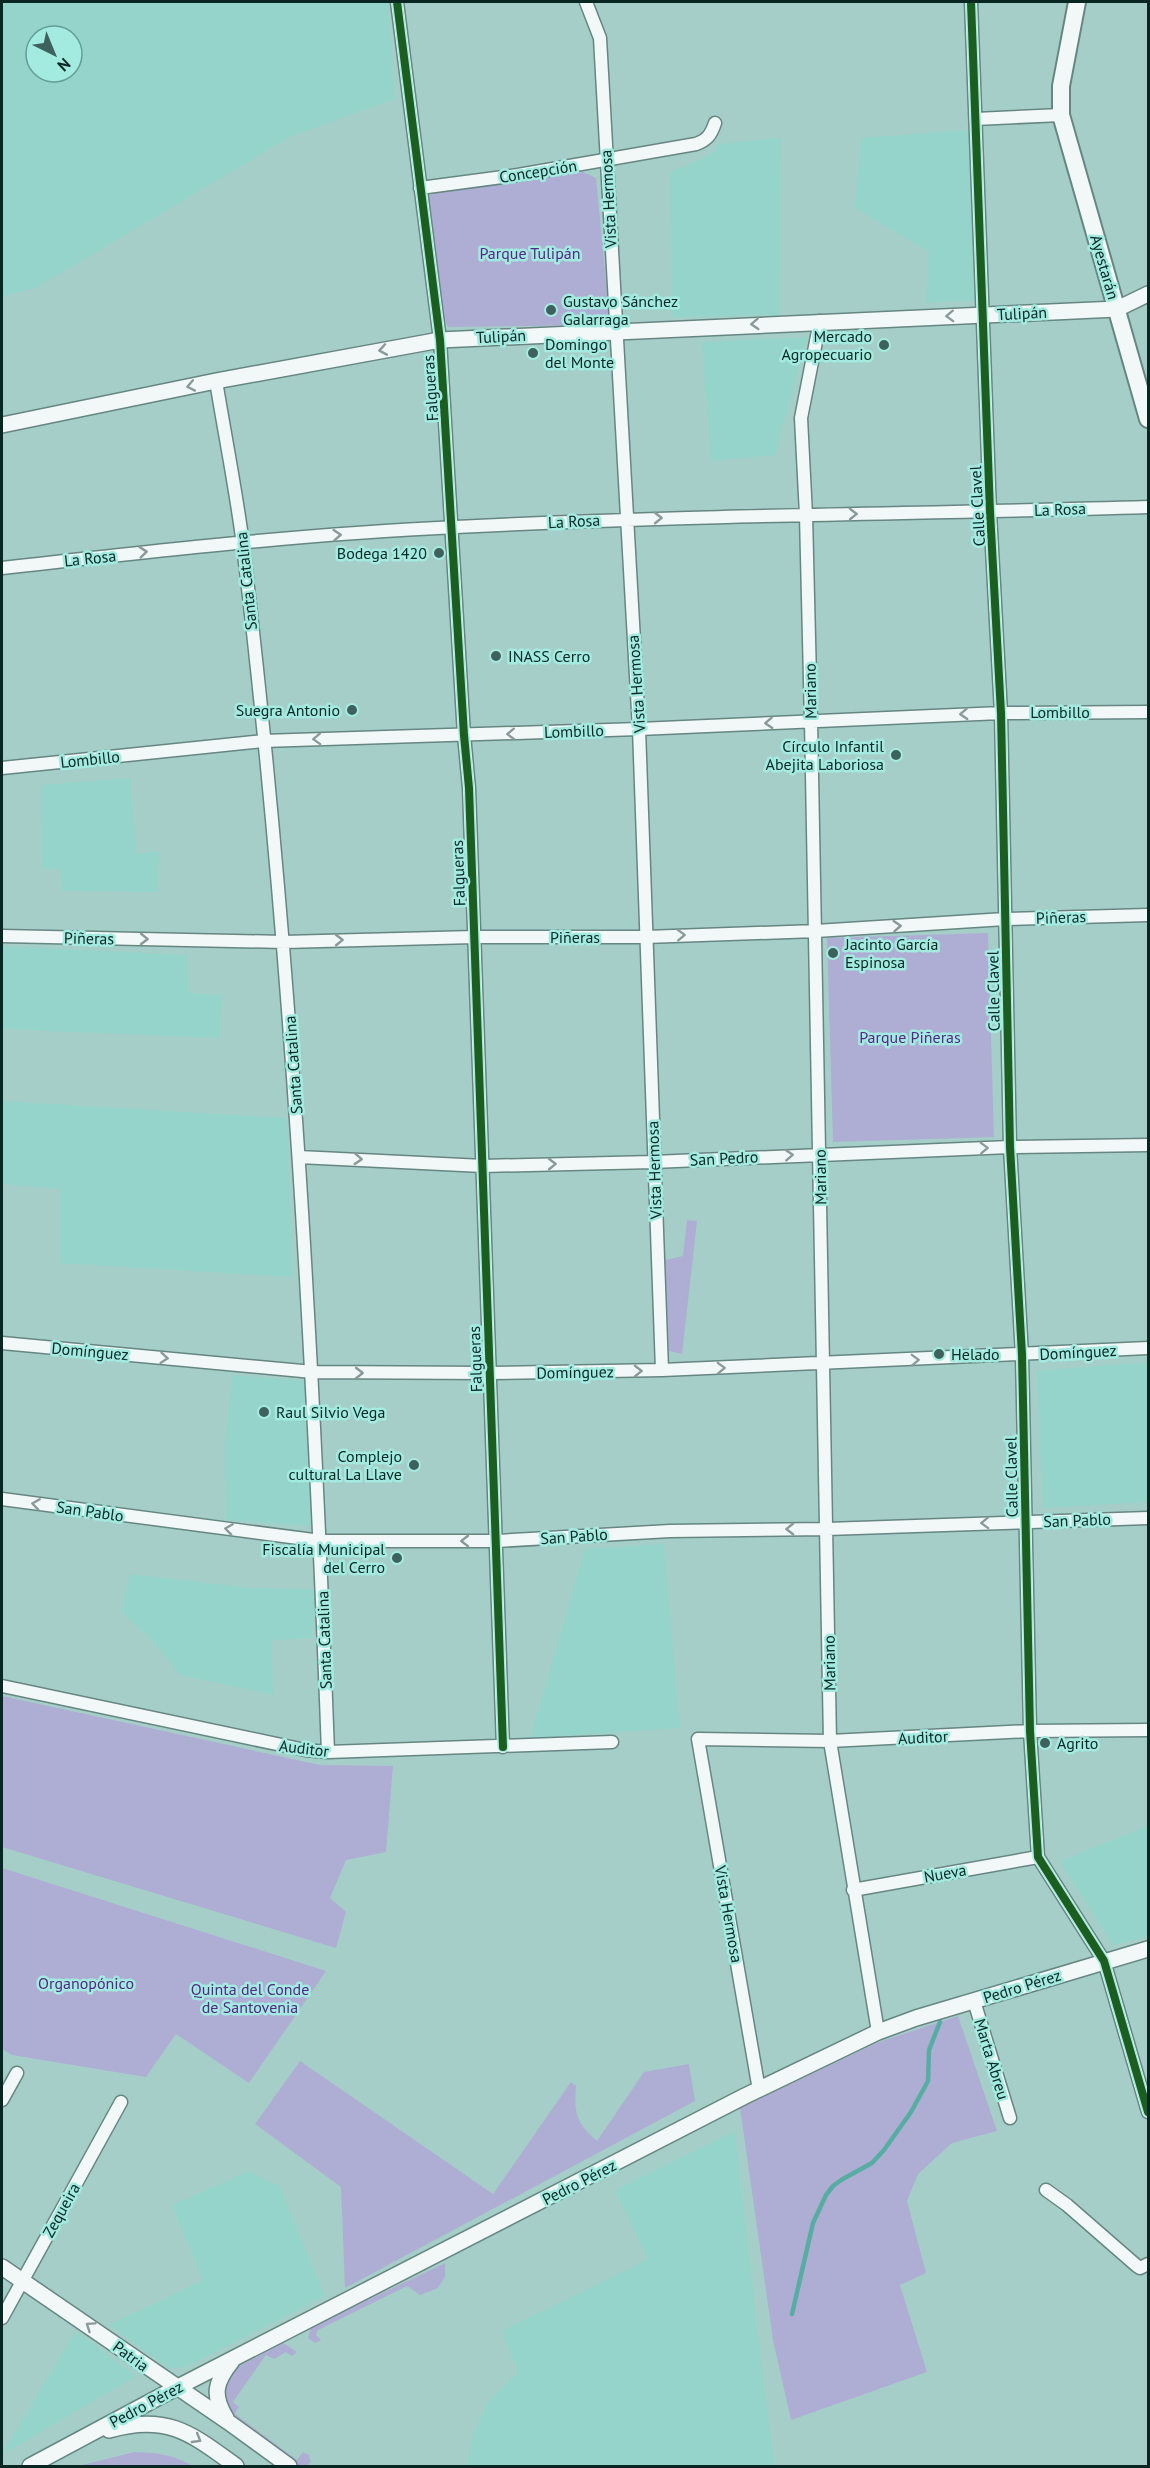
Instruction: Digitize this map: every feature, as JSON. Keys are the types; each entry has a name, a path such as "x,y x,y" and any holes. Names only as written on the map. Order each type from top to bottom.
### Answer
{"main road":[{"name":"Ayestarán","path":"1077,2 1061,86 1061,115 1149,418"}],"street":[{"name":"Falgueras","path":"397,2 440,340 469,788 503,1747"},
{"name":"Vista Hermosa","path":"586,2 600,39 625,519 639,729 662,1370"},
{"name":"Calle Clavel","path":"971,2 990,512 1000,712 1010,1147 1022,1355 1030,1731 1038,1857 1104,1961 1149,2112"},
{"path":"976,120 1061,115"},
{"name":"Concepción","path":"420,188 696,144 705,141 711,134 715,123"},
{"name":"Tulipán","path":"2,425 216,381 440,340 1117,309 1149,294"},
{"name":"Mariano","path":"820,321 801,418 806,515 816,932 830,1741 878,2032"},
{"name":"Santa Catalina","path":"216,381 242,542 284,942 313,1372 328,1752"},
{"name":"La Rosa","path":"2,567 242,542 452,527 625,519 1149,507"},
{"name":"Lombillo","path":"2,768 263,741 639,729 1000,712 1149,712"},
{"name":"Piñeras","path":"2,936 284,942 474,937 645,937 816,932 1005,919 1149,915"},
{"name":"San Pedro","path":"299,1157 483,1166 653,1162 1010,1147 1149,1145"},
{"name":"Domínguez","path":"2,1343 313,1372 489,1373 824,1364 1149,1348"},
{"name":"San Pablo","path":"2,1499 321,1541 497,1541 670,1531 827,1529 1149,1518"},
{"name":"Auditor","path":"2,1686 305,1750 328,1752 612,1742"},
{"name":"Auditor","path":"698,1739 830,1741 1030,1731 1149,1730"},
{"name":"Vista Hermosa","path":"698,1739 759,2090"},
{"name":"Nueva","path":"853,1890 1038,1857"},
{"name":"Pedro Pérez","path":"30,2466 176,2388 759,2090 878,2032 1149,1949"},
{"name":"Marta Abreu","path":"974,2001 1010,2118"},
{"path":"2,2100 16,2073"},
{"name":"Zequeira","path":"2,2318 122,2102"},
{"path":"1046,2190 1067,2205 1137,2266 1140,2268 1149,2264"},
{"name":"Patria","path":"2,2267 289,2466"},
{"path":"227,2421 217,2401 216,2392 219,2381 233,2360"},
{"path":"154,2400 149,2407 150,2413 191,2435 236,2466"},
{"path":"81,2439 134,2424 151,2423 171,2426"}],"shaded area":[{"path":"2,2 388,2 395,99 290,137 36,288 2,296"},
{"path":"968,130 977,300 926,303 929,252 855,208 861,138"},
{"path":"781,138 780,315 672,317 670,172 710,155 719,144"},
{"path":"807,337 775,455 711,461 702,342"},
{"path":"130,778 137,854 159,851 157,892 62,891 61,870 42,868 41,785"},
{"path":"2,946 187,955 189,993 222,995 220,1038 2,1029"},
{"path":"2,1101 287,1118 293,1277 60,1263 60,1189 2,1184"},
{"path":"1148,1362 1148,1502 1043,1508 1037,1371"},
{"path":"232,1375 304,1381 311,1526 226,1520 225,1444"},
{"path":"664,1544 680,1728 530,1738 585,1549"},
{"path":"130,1574 249,1588 316,1589 312,1638 272,1640 273,1695 180,1675 154,1642 121,1612"},
{"path":"1148,1826 1148,1936 1113,1945 1060,1861"},
{"path":"735,2131 775,2466 466,2466 473,2437 486,2404 518,2372 502,2331 648,2259 615,2190"},
{"path":"249,2171 279,2186 325,2296 186,2367 169,2368 109,2325 203,2280 172,2205"},
{"path":"76,2331 136,2376 2,2455 43,2385"}],"green space":[{"name":"Parque Tulipán","path":"583,172 596,178 609,313 601,325 448,327 443,317 426,200 431,194"},
{"name":"Parque Piñeras","path":"988,933 994,1137 833,1142 827,938"},
{"path":"687,1220 697,1221 682,1354 669,1351 665,1260 683,1256"},
{"path":"2,1696 320,1765 393,1766 386,1852 346,1860 330,1898 346,1912 336,1948 2,1847"},
{"name":"Organopónico","path":"2,1868 326,1971 249,2083 176,2034 146,2077 12,2055 2,2049"},
{"path":"958,2016 997,2131 952,2143 918,2174 907,2201 926,2273 900,2285 927,2372 791,2420 773,2340 740,2108 879,2042"},
{"path":"300,2061 493,2194 571,2082 576,2086 575,2104 578,2117 597,2141 644,2072 689,2064 695,2101 345,2288 341,2187 255,2124"},
{"path":"445,2263 445,2277 438,2288 420,2295 407,2286 318,2330 316,2335 321,2340 315,2343 308,2338 311,2327"},
{"path":"283,2343 297,2352 292,2356 286,2352 274,2359 266,2355 233,2402 239,2407 235,2414 297,2460 303,2452 309,2455 311,2462 306,2466 299,2466 232,2417 227,2410 222,2390 234,2369"},
{"path":"134,2452 165,2455 193,2466 78,2466"}],"waterway":[{"path":"792,2314 813,2223 826,2195 841,2180 872,2163 911,2112 928,2081 929,2050 940,2022"}],"cycle path":[{"path":"397,2 440,340 469,788 503,1747"},
{"path":"971,2 990,512 1001,713 1010,1147 1022,1355 1030,1731 1038,1857 1104,1961 1148,2112"}],"place":[{"name":"Gustavo Sánchez Galarraga","path":"551,310"},
{"name":"Mercado Agropecuario","path":"884,345"},
{"name":"Domingo del Monte","path":"533,353"},
{"name":"Bodega 1420","path":"439,553"},
{"name":"INASS Cerro","path":"496,656"},
{"name":"Suegra Antonio","path":"352,710"},
{"name":"Círculo Infantil Abejita Laboriosa","path":"896,755"},
{"name":"Jacinto García Espinosa","path":"833,953"},
{"name":"Helado","path":"939,1354"},
{"name":"Raul Silvio Vega","path":"264,1412"},
{"name":"Complejo cultural La Llave","path":"414,1465"},
{"name":"Fiscalía Municipal del Cerro","path":"397,1558"},
{"name":"Agrito","path":"1045,1743"}],"park label":[{"name":"Quinta del Conde de Santovenia","path":"250,1998"}]}
